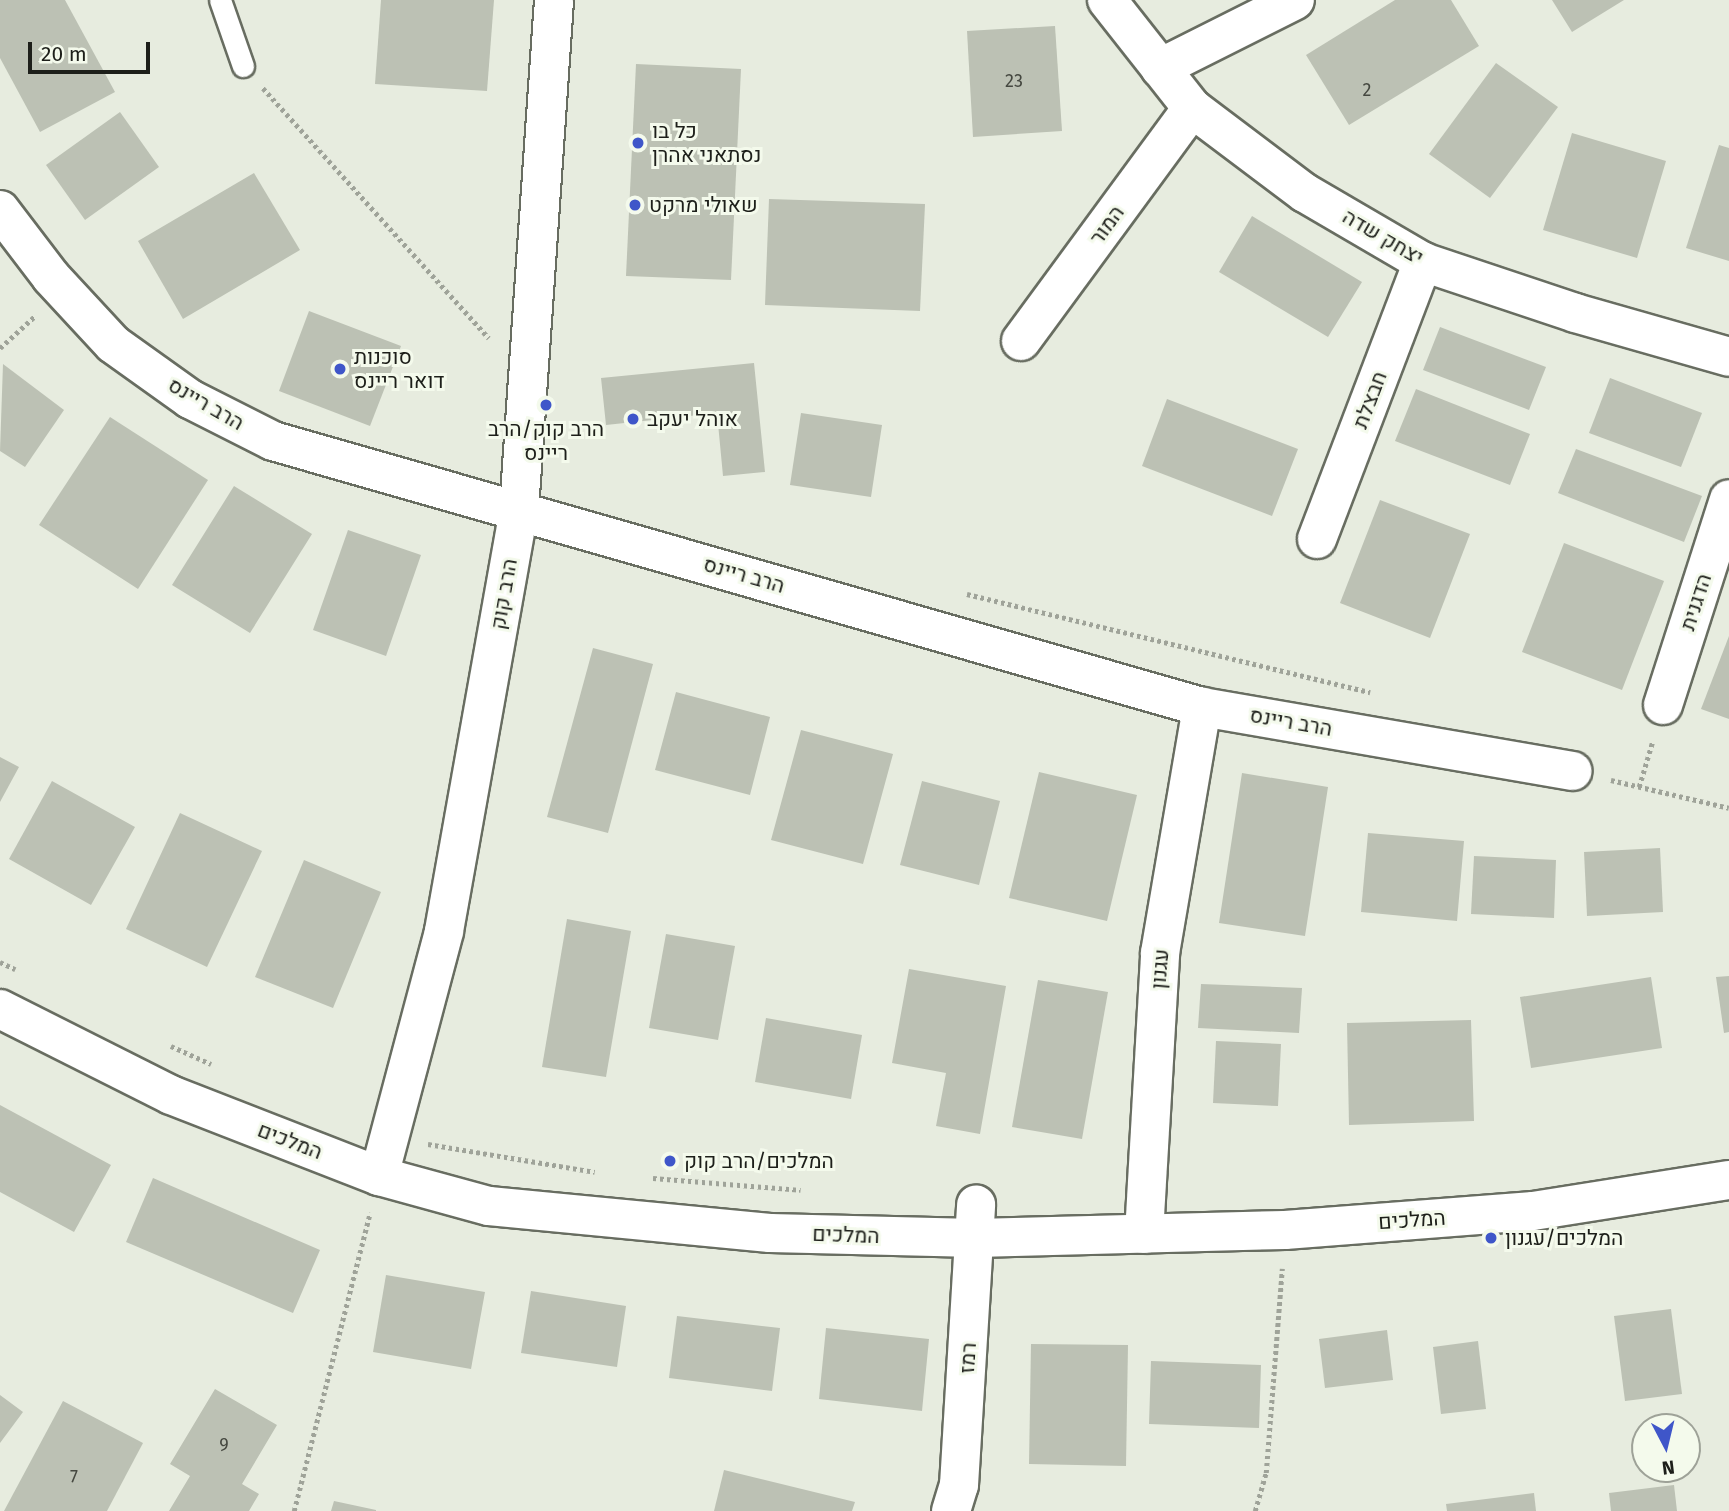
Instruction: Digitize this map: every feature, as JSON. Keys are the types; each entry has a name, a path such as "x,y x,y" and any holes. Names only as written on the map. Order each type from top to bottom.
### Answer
{"street":[{"name":"הרב קוק","path":"379,1176 444,931 519,510 554,0"},
{"name":"יצחק שדה","path":"1107,0 1192,108 1305,193 1423,262 1575,313 1729,357"},
{"path":"1160,68 1294,0"},
{"name":"המור","path":"1021,341 1192,108"},
{"name":"הרב ריינס","path":"0,210 51,277 113,344 190,399 273,441 1202,707 1573,771"},
{"name":"חבצלת","path":"1317,539 1423,262"},
{"name":"הדגנית","path":"1663,705 1729,499"},
{"name":"עגנון","path":"1144,1234 1160,953 1202,707"},
{"name":"המלכים","path":"0,1009 171,1095 379,1176 489,1206 770,1233 976,1221 1144,1234 1285,1230 1533,1211 1729,1180"},
{"name":"רמז","path":"951,1511 959,1485 976,1221"}],"lane":[{"path":"220,0 243,66"}],"path":[{"path":"243,66 499,348"},
{"path":"963,593 1381,694"},
{"path":"1573,771 1729,808"},
{"path":"0,962 25,974"},
{"path":"160,1041 223,1069"},
{"path":"388,1138 600,1173"},
{"path":"294,1511 379,1176"},
{"path":"642,1177 809,1191"},
{"path":"1255,1511 1266,1473 1285,1230"}],"building":[{"path":"0,0 65,0 115,92 40,132 0,58"},
{"path":"381,0 494,0 487,91 375,84"},
{"path":"1395,0 1451,0 1479,46 1349,125 1306,55"},
{"path":"1552,0 1624,0 1572,32"},
{"path":"1055,26 1062,131 973,137 967,31"},
{"path":"1496,63 1558,107 1490,198 1429,154"},
{"path":"636,64 741,69 731,280 626,276"},
{"path":"120,112 159,167 85,220 46,165"},
{"path":"1572,133 1666,161 1637,258 1543,230"},
{"path":"1719,145 1729,148 1729,261 1686,248"},
{"path":"254,173 300,250 183,319 138,241"},
{"path":"769,199 925,204 920,311 765,305"},
{"path":"1252,216 1362,282 1328,337 1219,272"},
{"name":"סוכנות דואר ריינס","path":"309,311 401,346 370,426 279,391"},
{"path":"1440,327 1546,367 1529,410 1423,370"},
{"name":"אוהל יעקב","path":"754,363 765,472 723,476 717,413 606,425 601,378"},
{"path":"3,364 64,410 25,467 0,451"},
{"path":"1610,378 1702,413 1681,467 1589,433"},
{"path":"1416,389 1530,434 1510,485 1395,441"},
{"path":"1167,399 1298,449 1272,516 1142,466"},
{"path":"801,413 882,425 871,497 790,485"},
{"path":"110,417 208,480 138,589 39,525"},
{"path":"1576,449 1702,496 1684,542 1558,493"},
{"path":"234,486 312,534 250,633 172,585"},
{"path":"1380,500 1470,534 1430,638 1340,603"},
{"path":"348,530 421,555 386,656 313,630"},
{"path":"1564,543 1664,581 1622,690 1522,652"},
{"path":"1729,636 1729,719 1701,709"},
{"path":"593,648 653,664 608,833 547,817"},
{"path":"676,692 770,717 750,795 655,770"},
{"path":"801,730 893,754 863,864 771,840"},
{"path":"0,757 19,767 0,802"},
{"path":"1039,772 1137,795 1107,921 1009,898"},
{"path":"1242,773 1328,787 1305,936 1219,923"},
{"path":"52,781 135,827 91,905 9,859"},
{"path":"922,781 1000,801 979,885 900,865"},
{"path":"180,813 262,851 207,967 126,929"},
{"path":"1368,833 1464,841 1457,921 1361,912"},
{"path":"1660,848 1663,912 1587,916 1584,852"},
{"path":"1474,856 1556,860 1554,918 1471,914"},
{"path":"304,860 381,892 333,1008 255,977"},
{"path":"567,919 631,931 606,1077 542,1067"},
{"path":"666,934 735,946 718,1040 649,1028"},
{"path":"909,969 1006,986 980,1134 936,1126 946,1073 892,1063"},
{"path":"1729,976 1729,1032 1724,1033 1716,977"},
{"path":"1651,977 1662,1048 1531,1068 1520,997"},
{"path":"1038,980 1108,992 1082,1139 1012,1127"},
{"path":"1201,984 1302,988 1299,1033 1198,1028"},
{"path":"766,1018 862,1035 851,1099 755,1082"},
{"path":"1471,1020 1474,1121 1349,1125 1347,1023"},
{"path":"1216,1041 1281,1044 1278,1106 1213,1103"},
{"path":"0,1105 111,1165 74,1232 0,1192"},
{"path":"153,1178 320,1250 293,1313 126,1242"},
{"path":"386,1275 485,1292 471,1369 373,1352"},
{"path":"531,1291 626,1306 617,1367 521,1353"},
{"path":"1671,1309 1682,1394 1625,1401 1614,1316"},
{"path":"677,1316 780,1328 772,1391 669,1378"},
{"path":"826,1328 929,1339 922,1411 819,1399"},
{"path":"1387,1330 1393,1380 1325,1388 1319,1339"},
{"path":"1478,1341 1486,1409 1441,1414 1433,1347"},
{"path":"1031,1344 1128,1345 1126,1466 1029,1464"},
{"path":"1151,1361 1261,1365 1259,1428 1149,1424"},
{"path":"215,1389 277,1425 242,1484 259,1494 249,1511 169,1511 190,1476 170,1464"},
{"path":"0,1395 23,1412 0,1443"},
{"path":"63,1401 143,1443 107,1511 4,1511"},
{"path":"724,1470 855,1502 852,1511 714,1511"},
{"path":"1674,1485 1677,1511 1611,1511 1609,1493"},
{"path":"1534,1493 1536,1511 1447,1511 1446,1504"},
{"path":"334,1501 376,1510 376,1511 331,1511"}],"place":[{"name":"כל בו נסתאני אהרן","path":"638,143"},
{"name":"שאולי מרקט","path":"635,205"},
{"name":"סוכנות דואר ריינס","path":"340,369"},
{"name":"הרב קוק/הרב ריינס","path":"546,405"},
{"name":"אוהל יעקב","path":"633,419"},
{"name":"המלכים/הרב קוק","path":"670,1161"},
{"name":"המלכים/עגנון","path":"1491,1238"}]}
